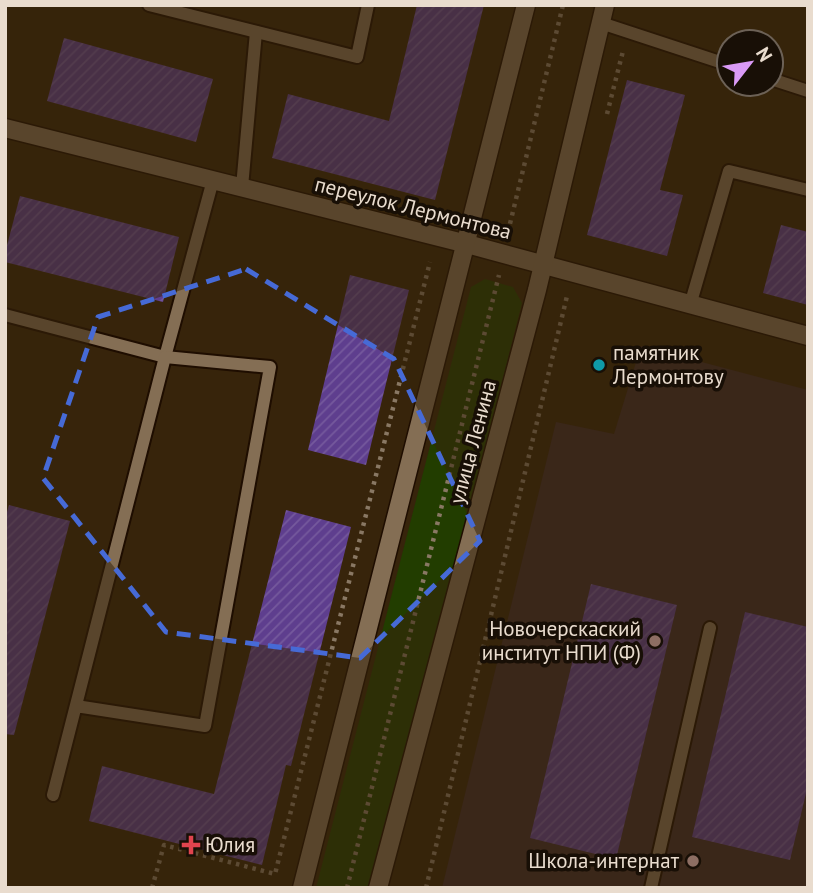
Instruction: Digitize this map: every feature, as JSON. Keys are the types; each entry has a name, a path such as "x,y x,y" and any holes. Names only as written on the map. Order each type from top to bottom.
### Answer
{"street":[{"path":"302,888 526,5"},
{"name":"улица Ленина","path":"378,888 544,265 603,14"},
{"name":"переулок Лермонтова","path":"5,128 467,244 808,336"}],"lane":[{"path":"149,5 357,57 368,5"},
{"path":"603,14 627,32 715,60"},
{"path":"242,187 256,32"},
{"path":"785,84 808,91"},
{"path":"693,295 729,171 808,190"},
{"path":"53,795 213,180"},
{"path":"5,315 165,357 270,367 205,726 76,706"},
{"path":"651,888 710,628"}],"path":[{"path":"347,888 564,5"},
{"path":"604,125 627,32"},
{"path":"152,888 164,845 275,874 430,262"},
{"path":"426,888 563,314 570,272"}],"highlighted area":[{"path":"246,269 394,359 480,541 360,658 166,632 43,478 98,317"}],"shaded area":[{"name":"Новочерскаский институт НПИ (Ф)","path":"641,346 808,390 808,888 442,888 556,422 614,434"}],"green space":[{"path":"485,279 513,287 522,303 375,888 316,888 471,287"}],"building":[{"path":"417,5 484,5 435,200 272,158 288,94 389,121"},
{"path":"64,38 213,79 196,142 47,101"},
{"path":"627,80 685,95 660,190 683,195 667,256 587,235"},
{"path":"20,196 179,237 163,302 5,262"},
{"path":"781,225 808,232 808,305 763,293"},
{"path":"350,275 409,290 366,465 308,450"},
{"path":"9,505 70,521 14,735 5,734 5,519"},
{"path":"286,510 351,527 291,766 286,765 262,865 89,821 102,766 214,794"},
{"path":"591,584 677,605 616,859 530,838"},
{"path":"745,612 808,627 808,785 790,860 692,837"}],"place":[{"name":"памятник Лермонтову","path":"599,365"},
{"name":"Новочерскаский институт НПИ (Ф)","path":"655,641"},
{"name":"Юлия","path":"191,845"},
{"name":"Школа-интернат","path":"693,861"}]}
